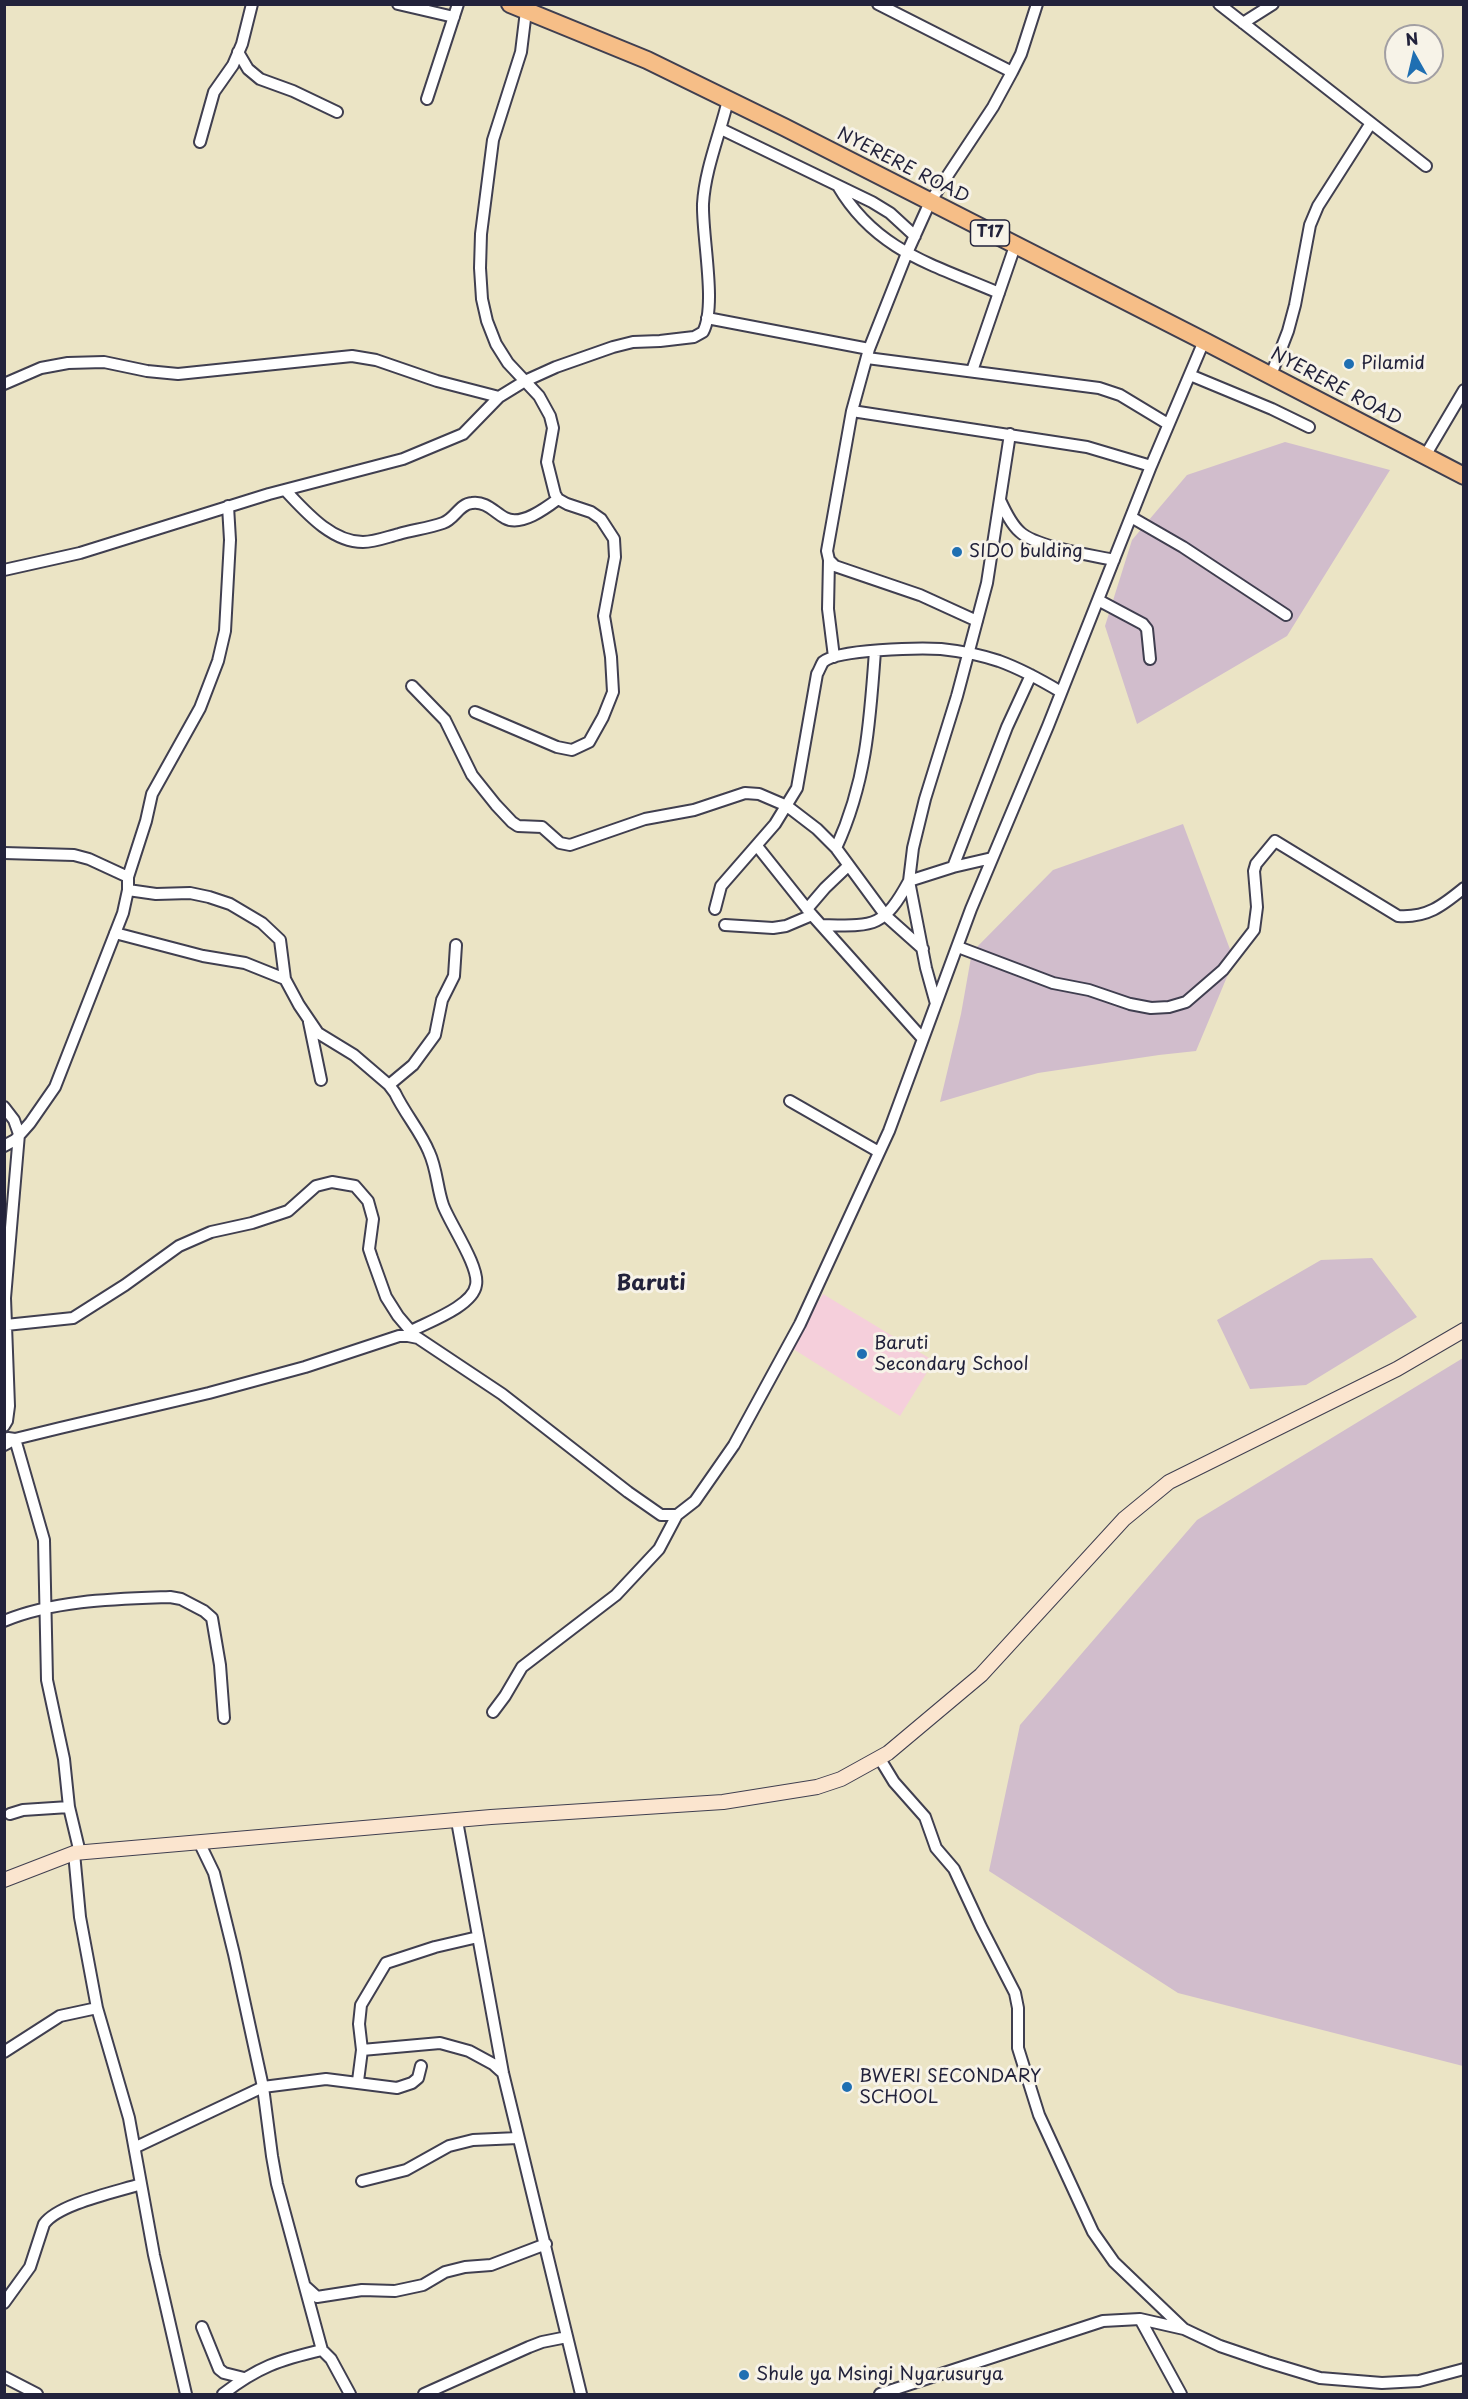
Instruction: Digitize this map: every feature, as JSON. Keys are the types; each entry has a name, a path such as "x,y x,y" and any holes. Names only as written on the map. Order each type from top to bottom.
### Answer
{"main road":[{"name":"NYERERE ROAD","path":"510,4 647,60 728,100 1271,375 1464,476"}],"street":[{"path":"200,142 214,93 233,65 244,38 252,4"},
{"path":"398,4 454,17"},
{"path":"427,99 458,4"},
{"path":"878,4 1012,72"},
{"path":"834,657 828,609 830,560 827,551 852,411 868,354 907,253 930,202 993,107 1012,72 1021,54 1037,4"},
{"path":"1219,4 1426,165"},
{"path":"1243,23 1273,4"},
{"path":"475,712 557,747 572,750 589,742 608,705 613,686 604,616 615,557 614,539 601,519 591,512 558,499 547,462 553,428 550,416 539,396 508,363 496,344 487,321 480,268 481,234 493,140 520,52 526,11"},
{"path":"238,52 248,69 260,79 293,91 337,112"},
{"path":"4,570 80,553 228,506 387,464 453,440 463,434 499,397 525,381 613,347 633,342 660,342 694,337 703,332 707,318 704,202 728,100"},
{"path":"1271,375 1288,331 1295,305 1310,225 1318,206 1371,123"},
{"path":"721,129 872,202 890,213 915,236"},
{"path":"838,186 862,220 883,238 907,253 999,293"},
{"path":"972,371 1015,246"},
{"path":"707,318 868,354 1099,388 1120,395 1168,424"},
{"path":"493,1712 522,1667 595,1612 631,1581 659,1550 677,1515 695,1501 734,1444 817,1288 879,1152 913,1069 922,1039 992,858 1168,424 1204,341"},
{"path":"4,384 41,368 68,363 104,362 147,371 178,374 352,356 376,360 437,381 499,397"},
{"path":"1190,375 1309,427"},
{"path":"1425,456 1464,390"},
{"path":"852,411 1087,447 1151,466"},
{"path":"936,1004 926,968 909,881 913,848 977,621 994,544 1010,434"},
{"path":"285,490 311,517 336,534 352,541 365,542 442,524 465,505 473,503 482,503 506,519 515,520 542,510 558,499"},
{"path":"1000,500 1013,523 1027,538 1114,560"},
{"path":"4,1146 19,1134 38,1113 55,1086 123,913 128,877 152,794 200,708 214,677 225,632 230,540 228,506"},
{"path":"1131,517 1183,547 1286,615"},
{"path":"830,560 846,570 911,591 977,621"},
{"path":"1098,600 1143,624 1147,629 1150,659"},
{"path":"715,909 721,886 757,846 787,806 797,788 817,674 824,662 834,657 875,651 941,650 969,653 998,661 1031,675 1061,692"},
{"path":"836,848 849,819 860,785 871,704 875,651"},
{"path":"953,867 1007,727 1031,675"},
{"path":"412,686 442,716 483,792 512,822 528,827 542,827 560,843 572,844 645,819 694,810 745,792 759,794 787,806 817,829 836,848 886,916 923,949"},
{"path":"958,947 1053,983 1089,990 1130,1004 1151,1008 1169,1007 1186,1002 1211,981 1223,970 1254,930 1257,907 1254,871 1256,864 1275,841 1398,916 1414,918 1433,911 1464,888"},
{"path":"757,846 821,925 922,1039"},
{"path":"4,853 74,855 89,859 128,877"},
{"path":"821,925 871,924 886,916 896,905 909,881 992,858"},
{"path":"725,925 773,928 786,926 810,912 848,866"},
{"path":"128,890 156,894 190,893 210,897 247,913 280,940 285,979 308,1019 318,1032 354,1055 389,1085 430,1154 443,1205 464,1246 476,1279 476,1286 469,1299 414,1334 399,1336 305,1367 209,1393 8,1440 44,1540 47,1680 64,1759 77,1853 80,1917 96,2008 129,2118 157,2267 186,2394"},
{"path":"115,933 203,956 245,963 285,979"},
{"path":"389,1085 413,1065 435,1035 442,1000 454,976 456,945"},
{"path":"308,1019 321,1080"},
{"path":"790,1101 879,1152"},
{"path":"4,1107 14,1120 19,1134 5,1298 9,1406 4,1426"},
{"path":"6,1325 73,1318 125,1285 179,1246 211,1232 252,1223 288,1211 316,1186 333,1182 355,1186 368,1201 373,1219 369,1249 386,1297 398,1317 414,1334 495,1389 661,1515 677,1515"},
{"path":"4,1880 77,1853 457,1821 723,1802 817,1787 841,1779 880,1759 981,1675 1124,1519 1169,1482 1397,1369 1464,1330"},
{"path":"4,1620 44,1608 170,1597 181,1599 212,1618 224,1718"},
{"path":"880,1759 894,1782 926,1817 936,1848 954,1869 1014,1993 1018,2008 1018,2049 1026,2078 1039,2115 1093,2232 1114,2262 1184,2329"},
{"path":"10,1814 23,1810 69,1808"},
{"path":"457,1821 503,2073 581,2394"},
{"path":"200,1844 214,1874 226,1921 263,2087 276,2175 322,2350 331,2359 350,2394"},
{"path":"358,2081 362,2050 359,2024 361,2005 386,1963 435,1947 478,1937"},
{"path":"4,2052 60,2016 96,2008"},
{"path":"362,2050 440,2043 469,2051 493,2064 503,2073"},
{"path":"135,2147 263,2087 327,2079 400,2087 418,2078 422,2066"},
{"path":"362,2181 406,2170 449,2146 473,2140 518,2138"},
{"path":"4,2303 26,2276 44,2224 49,2217 63,2209 141,2184"},
{"path":"306,2287 317,2297 362,2290 395,2291 423,2285 443,2273 465,2267 491,2265 546,2244"},
{"path":"880,2394 1095,2323 1115,2319 1140,2319 1184,2329 1229,2349 1320,2378 1405,2383 1464,2369"},
{"path":"1140,2319 1181,2394"},
{"path":"202,2327 219,2369 244,2378"},
{"path":"424,2394 529,2347 567,2337"},
{"path":"223,2394 263,2366 322,2350"},
{"path":"4,2377 37,2394"}],"shaded area":[{"path":"1285,442 1390,470 1287,636 1137,724 1105,626 1132,540 1187,475"},
{"path":"1183,824 1234,960 1196,1051 1038,1073 940,1102 961,1014 972,952 1053,870"},
{"path":"1372,1258 1417,1317 1306,1385 1250,1389 1217,1320 1321,1260"},
{"name":"Baruti Secondary School","path":"823,1294 934,1361 900,1416 790,1347"},
{"path":"1463,1358 1463,2066 1178,1993 989,1871 1020,1725 1197,1520"}],"place":[{"name":"Pilamid","path":"1349,364"},
{"name":"SIDO bulding","path":"957,552"},
{"name":"Baruti Secondary School","path":"862,1354"},
{"name":"BWERI SECONDARY SCHOOL","path":"847,2087"},
{"name":"Shule ya Msingi Nyarusurya","path":"744,2375"}],"district":[{"name":"Baruti","path":"651,1284"}]}
